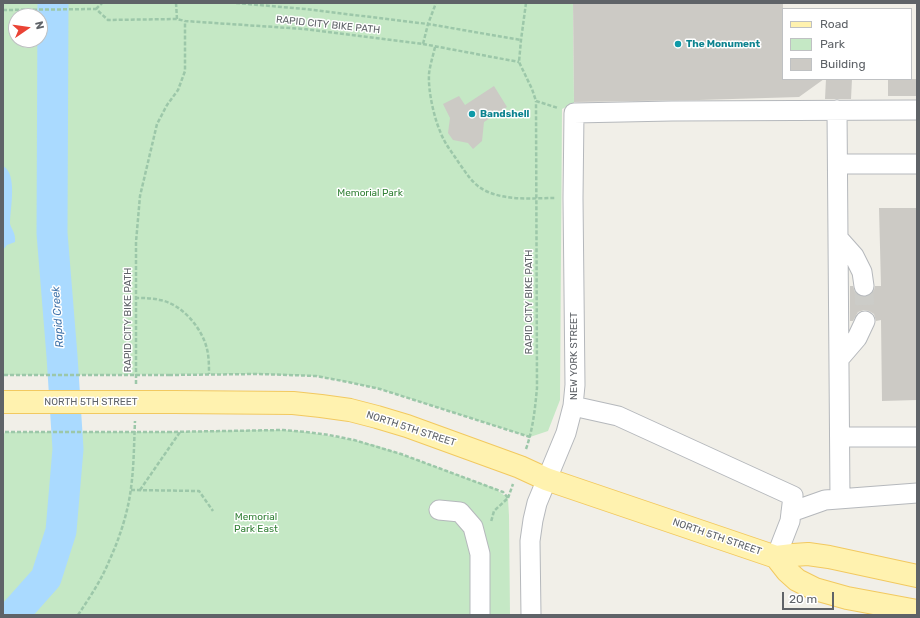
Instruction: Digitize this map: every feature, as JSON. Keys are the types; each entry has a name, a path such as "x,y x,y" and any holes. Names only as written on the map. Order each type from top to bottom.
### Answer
{"main road":[{"name":"NORTH 5TH STREET","path":"3,402 293,403 350,410 407,426 546,479 776,557 808,554 829,557 917,576"},
{"path":"776,557 787,571 797,580 815,589 847,598 917,611"}],"street":[{"path":"837,110 840,498"},
{"path":"574,113 917,110"},
{"name":"NEW YORK STREET","path":"531,615 530,541 536,503 566,433 573,406 575,385 572,198 574,113"},
{"path":"838,164 917,164"},
{"path":"838,238 854,256 862,272 864,286"},
{"path":"839,359 857,338 865,321"},
{"path":"573,406 618,416 793,496 790,521 776,557"},
{"path":"840,437 917,437"},
{"path":"791,512 825,500 917,493"},
{"path":"439,510 460,512 472,527 480,554 480,615"}],"path":[{"path":"3,10 96,9 102,3"},
{"path":"176,3 177,19"},
{"path":"236,3 305,9 428,24 521,40"},
{"path":"423,44 428,24 436,3"},
{"path":"519,62 526,3"},
{"name":"RAPID CITY BIKE PATH","path":"96,9 108,20 177,19 186,22 304,29 423,44 519,62 536,101 537,388 530,437 508,498"},
{"name":"RAPID CITY BIKE PATH","path":"136,385 136,242 140,196 157,124 167,105 178,90 185,71 186,22"},
{"path":"435,47 429,74 431,95 437,124 443,139 471,181 485,191 499,196 516,198 572,198"},
{"path":"536,101 574,113"},
{"path":"4,375 209,374 207,349 202,335 193,321 182,310 171,303 150,298 135,298"},
{"path":"78,615 100,580 110,559 124,521 131,490 135,414"},
{"path":"5,432 283,430 306,432 354,440 401,454 503,492 508,498 494,511 491,526"},
{"path":"140,490 180,431"},
{"path":"131,490 199,491 213,511"}],"green space":[{"name":"Memorial Park","path":"3,3 573,3 574,103 562,109 560,400 548,431 530,437 380,389 348,382 316,376 258,374 3,375"},
{"name":"Memorial Park East","path":"255,430 306,432 354,440 378,446 494,488 508,498 510,615 3,615 3,436 5,432 168,432"}],"water":[{"path":"3,166 8,170 12,184 10,224 15,242 7,245 3,250"}],"building":[{"name":"The Monument","path":"573,3 783,3 782,80 823,80 799,97 574,102"},
{"path":"917,79 917,96 888,96 888,80"},
{"path":"826,80 852,80 851,99 825,99"},
{"name":"Bandshell","path":"494,86 507,107 484,122 482,141 473,149 468,143 453,140 448,133 450,118 443,104 459,96 465,105"},
{"path":"879,208 917,208 917,400 882,401 881,320 876,321 874,314 864,310 858,312 853,321 850,321 850,286 853,286 855,292 860,296 865,297 871,294 875,286 881,286"}],"waterway":[{"name":"Rapid Creek","path":"13,615 46,578 61,531 68,449 52,233 53,3"}],"tunnel":[{"path":"864,286 865,321"}],"place":[{"name":"The Monument","path":"678,44"},
{"name":"Bandshell","path":"472,114"}]}
